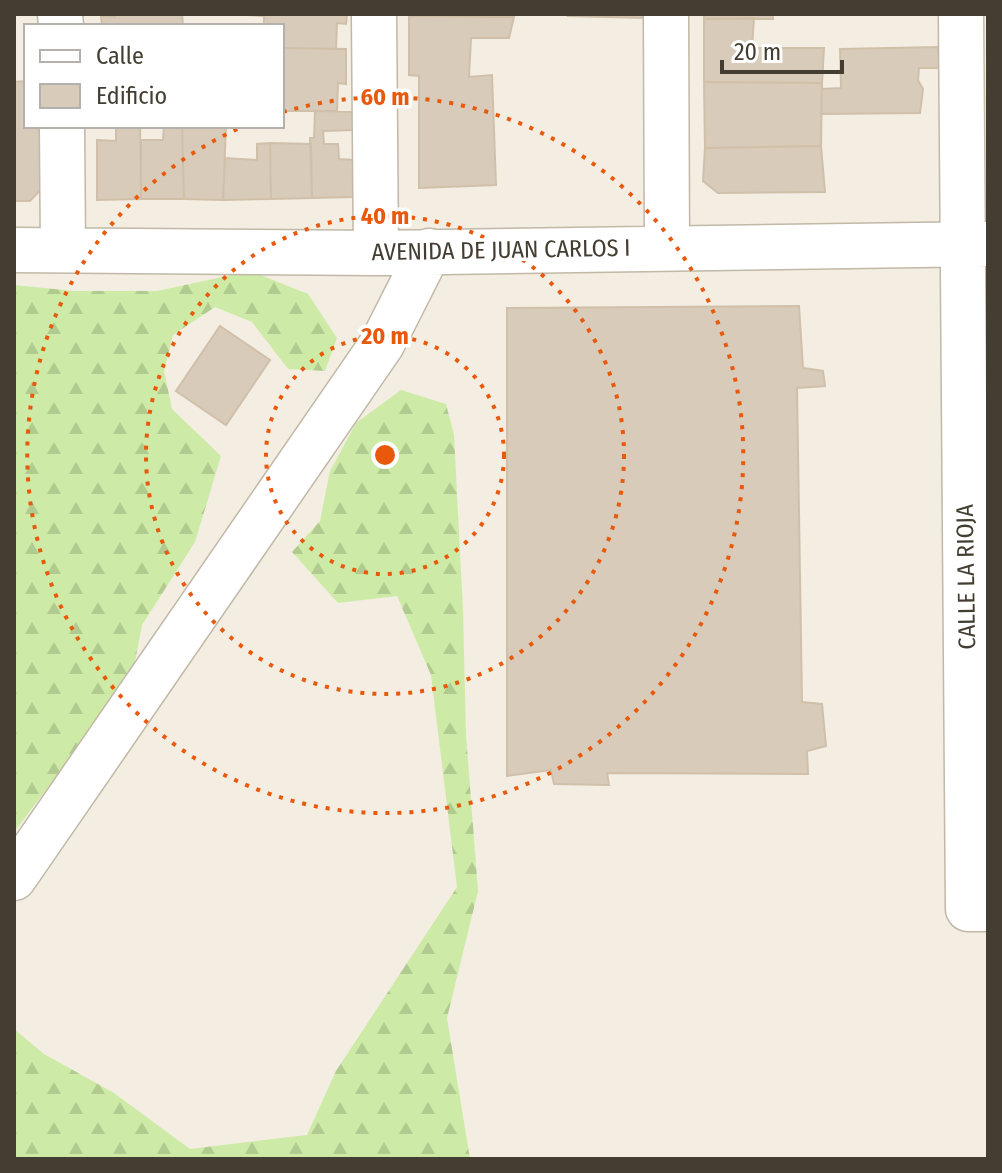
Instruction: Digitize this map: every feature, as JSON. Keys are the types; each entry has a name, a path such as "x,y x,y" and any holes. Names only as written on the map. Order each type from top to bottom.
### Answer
{"street":[{"path":"374,14 376,253"},
{"path":"666,14 667,248"},
{"name":"CALLE LA RIOJA","path":"961,14 975,244 978,909"},
{"path":"62,128 63,250"},
{"name":"AVENIDA DE JUAN CARLOS I","path":"14,250 376,253 975,244"},
{"path":"14,878 382,344 429,251"}],"green space":[{"path":"250,271 308,294 337,338 325,371 288,369 252,322 215,307 173,335 164,371 172,409 221,456 195,542 142,625 132,677 14,832 14,285 74,291 157,291"},
{"path":"401,390 446,404 454,435 466,735 478,891 447,1018 470,1159 14,1159 14,1029 44,1054 114,1093 190,1149 307,1135 336,1071 457,887 431,675 397,596 338,603 292,552 320,521 330,471 356,423"}],"building":[{"path":"115,14 182,14 183,24 102,24 101,16 115,17"},
{"path":"227,14 347,14 346,24 337,23 336,49 284,48 284,24 264,24 264,16"},
{"path":"492,14 492,17 409,16"},
{"path":"647,14 647,18 568,16"},
{"path":"704,14 773,14 773,19 704,19"},
{"path":"409,16 514,17 509,38 471,38 469,77 492,75 496,185 419,188 419,76 409,75"},
{"path":"754,18 752,48 824,48 822,83 704,82 704,19"},
{"path":"938,47 940,68 919,68 918,80 923,89 920,113 821,114 822,89 841,88 840,49"},
{"path":"284,48 346,49 346,84 338,83 337,111 284,111"},
{"path":"24,81 24,128 43,128 43,187 30,201 14,201 14,82"},
{"path":"704,82 822,83 821,146 705,148"},
{"path":"315,111 355,112 353,130 323,131 324,144 338,144 339,159 354,160 354,197 312,198 310,138 314,138"},
{"path":"116,128 140,128 141,199 97,200 97,140 116,141"},
{"path":"164,128 182,128 184,199 141,199 141,140 163,140"},
{"path":"182,128 226,128 223,200 184,199"},
{"path":"270,143 271,199 223,200 225,158 257,160 257,144"},
{"path":"270,143 311,144 312,198 271,199"},
{"path":"821,146 825,192 718,193 703,181 705,148"},
{"path":"799,306 803,368 823,371 825,386 797,388 802,702 822,704 826,746 807,751 808,774 607,773 609,785 554,784 551,770 507,776 507,308"},
{"path":"220,326 270,360 226,425 176,391"}]}
